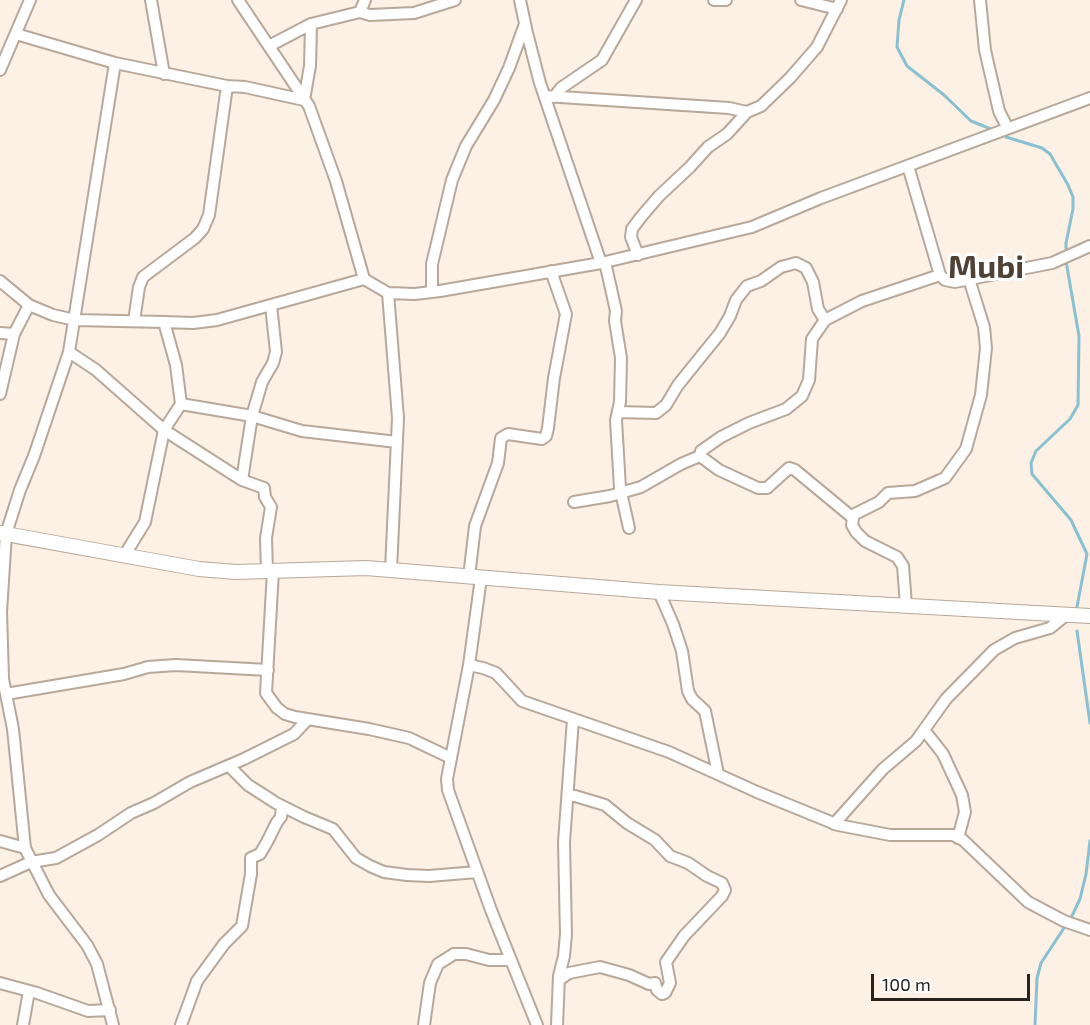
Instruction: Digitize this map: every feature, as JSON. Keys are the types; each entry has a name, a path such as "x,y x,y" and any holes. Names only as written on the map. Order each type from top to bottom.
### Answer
{"street":[{"path":"0,70 30,0"},
{"path":"151,0 164,74"},
{"path":"238,0 309,106 336,181 364,279 388,293 432,292 603,262 752,227 821,198 1007,127 1090,98"},
{"path":"360,12 365,0"},
{"path":"269,46 310,24 360,12 370,15 414,13 454,0"},
{"path":"520,0 525,24 603,262 616,311 615,321 621,358 620,402 616,420 622,494 629,528"},
{"path":"549,97 602,60 636,0"},
{"path":"714,0 726,0"},
{"path":"638,255 631,237 632,230 659,196 690,168 708,147 727,134 747,112 761,106 818,47 839,4 801,0"},
{"path":"980,0 985,50 999,111 1007,127"},
{"path":"304,100 310,66 310,24"},
{"path":"432,292 432,264 452,180 466,146 504,79 525,24"},
{"path":"16,34 115,63 227,87 245,87 304,100"},
{"path":"113,1025 97,964 87,945 49,895 25,849 13,729 2,678 1,612 3,533 34,456 69,352 115,63"},
{"path":"134,321 139,286 143,277 195,238 203,229 209,215 227,87"},
{"path":"549,97 729,108 747,112"},
{"path":"908,166 940,275 945,280 955,282 1052,263 1085,249"},
{"path":"618,412 656,413 666,405 678,385 720,333 736,300 747,286 761,281 781,267 796,263 806,268 813,282 818,309 825,320"},
{"path":"537,1025 477,872 447,789 447,779 469,665 475,577 475,526 498,463 501,438 508,434 542,439 546,436 548,428 554,378 566,314 551,271"},
{"path":"700,456 701,450 721,437 786,409 802,396 809,380 812,339 825,320 862,301 940,275"},
{"path":"0,281 29,305 53,315 75,320 194,323 217,320 364,279"},
{"path":"906,605 903,566 897,557 865,541 856,532 852,525 853,515 879,502 888,493 915,491 945,478 966,449 981,395 986,348 984,327 969,279"},
{"path":"388,293 398,418 391,570"},
{"path":"242,480 252,416 262,382 273,363 276,352 271,304"},
{"path":"0,394 14,334 29,305"},
{"path":"124,556 145,522 164,430 181,404 176,365 164,322"},
{"path":"0,333 14,334"},
{"path":"69,352 96,370 164,430 242,480 264,488 265,497 271,507 266,538 270,571 266,693 270,701 285,714 409,738 451,758"},
{"path":"181,404 252,416 302,431 397,442"},
{"path":"700,456 719,470 758,488 767,488 789,468 853,518"},
{"path":"574,502 622,494 641,487 700,456"},
{"path":"3,533 199,569 236,572 366,568 659,592 906,605 1089,618"},
{"path":"659,592 682,651 688,692 705,711 718,774"},
{"path":"834,824 883,769 925,731 946,699 994,650 1015,638 1050,628 1066,615"},
{"path":"6,694 124,674 148,667 176,665 268,670"},
{"path":"469,665 496,673 522,701 669,752 834,824 890,835 952,835 971,846 1028,902 1064,921 1090,930"},
{"path":"0,707 6,694"},
{"path":"0,876 32,861 56,858 98,835 131,813 154,803 190,782 229,766 294,734 308,719"},
{"path":"557,1025 559,980 566,934 564,842 573,719"},
{"path":"925,731 943,754 962,795 965,812 958,838"},
{"path":"229,766 248,785 282,806 333,829 356,858 384,872 429,876 477,872"},
{"path":"559,980 569,973 600,967 629,975 641,982 655,983 657,990 662,994 665,993 670,983 666,962 684,936 725,890 722,883 688,863 670,856 655,840 627,823 605,805 568,796"},
{"path":"181,1025 197,981 224,944 242,926 248,895 251,858 260,854 281,817 282,806"},
{"path":"0,841 25,849"},
{"path":"424,1025 430,983 438,964 454,954 466,954 489,960 510,960"},
{"path":"0,983 88,1011 110,1010"},
{"path":"23,1025 30,991"}],"waterway":[{"path":"904,0 899,20 897,47 907,66 944,95 971,121 991,129"},
{"path":"1006,137 1042,148 1050,154 1068,185 1073,197 1073,209 1066,254"},
{"path":"1066,261 1079,336 1078,405 1070,419 1036,451 1031,463 1032,474 1071,520 1087,554 1076,612"},
{"path":"1077,631 1090,723"},
{"path":"1070,920 1080,899 1090,841"},
{"path":"1035,1025 1037,978 1041,963 1066,925"}],"district":[{"name":"Mubi","path":"986,267"}]}
